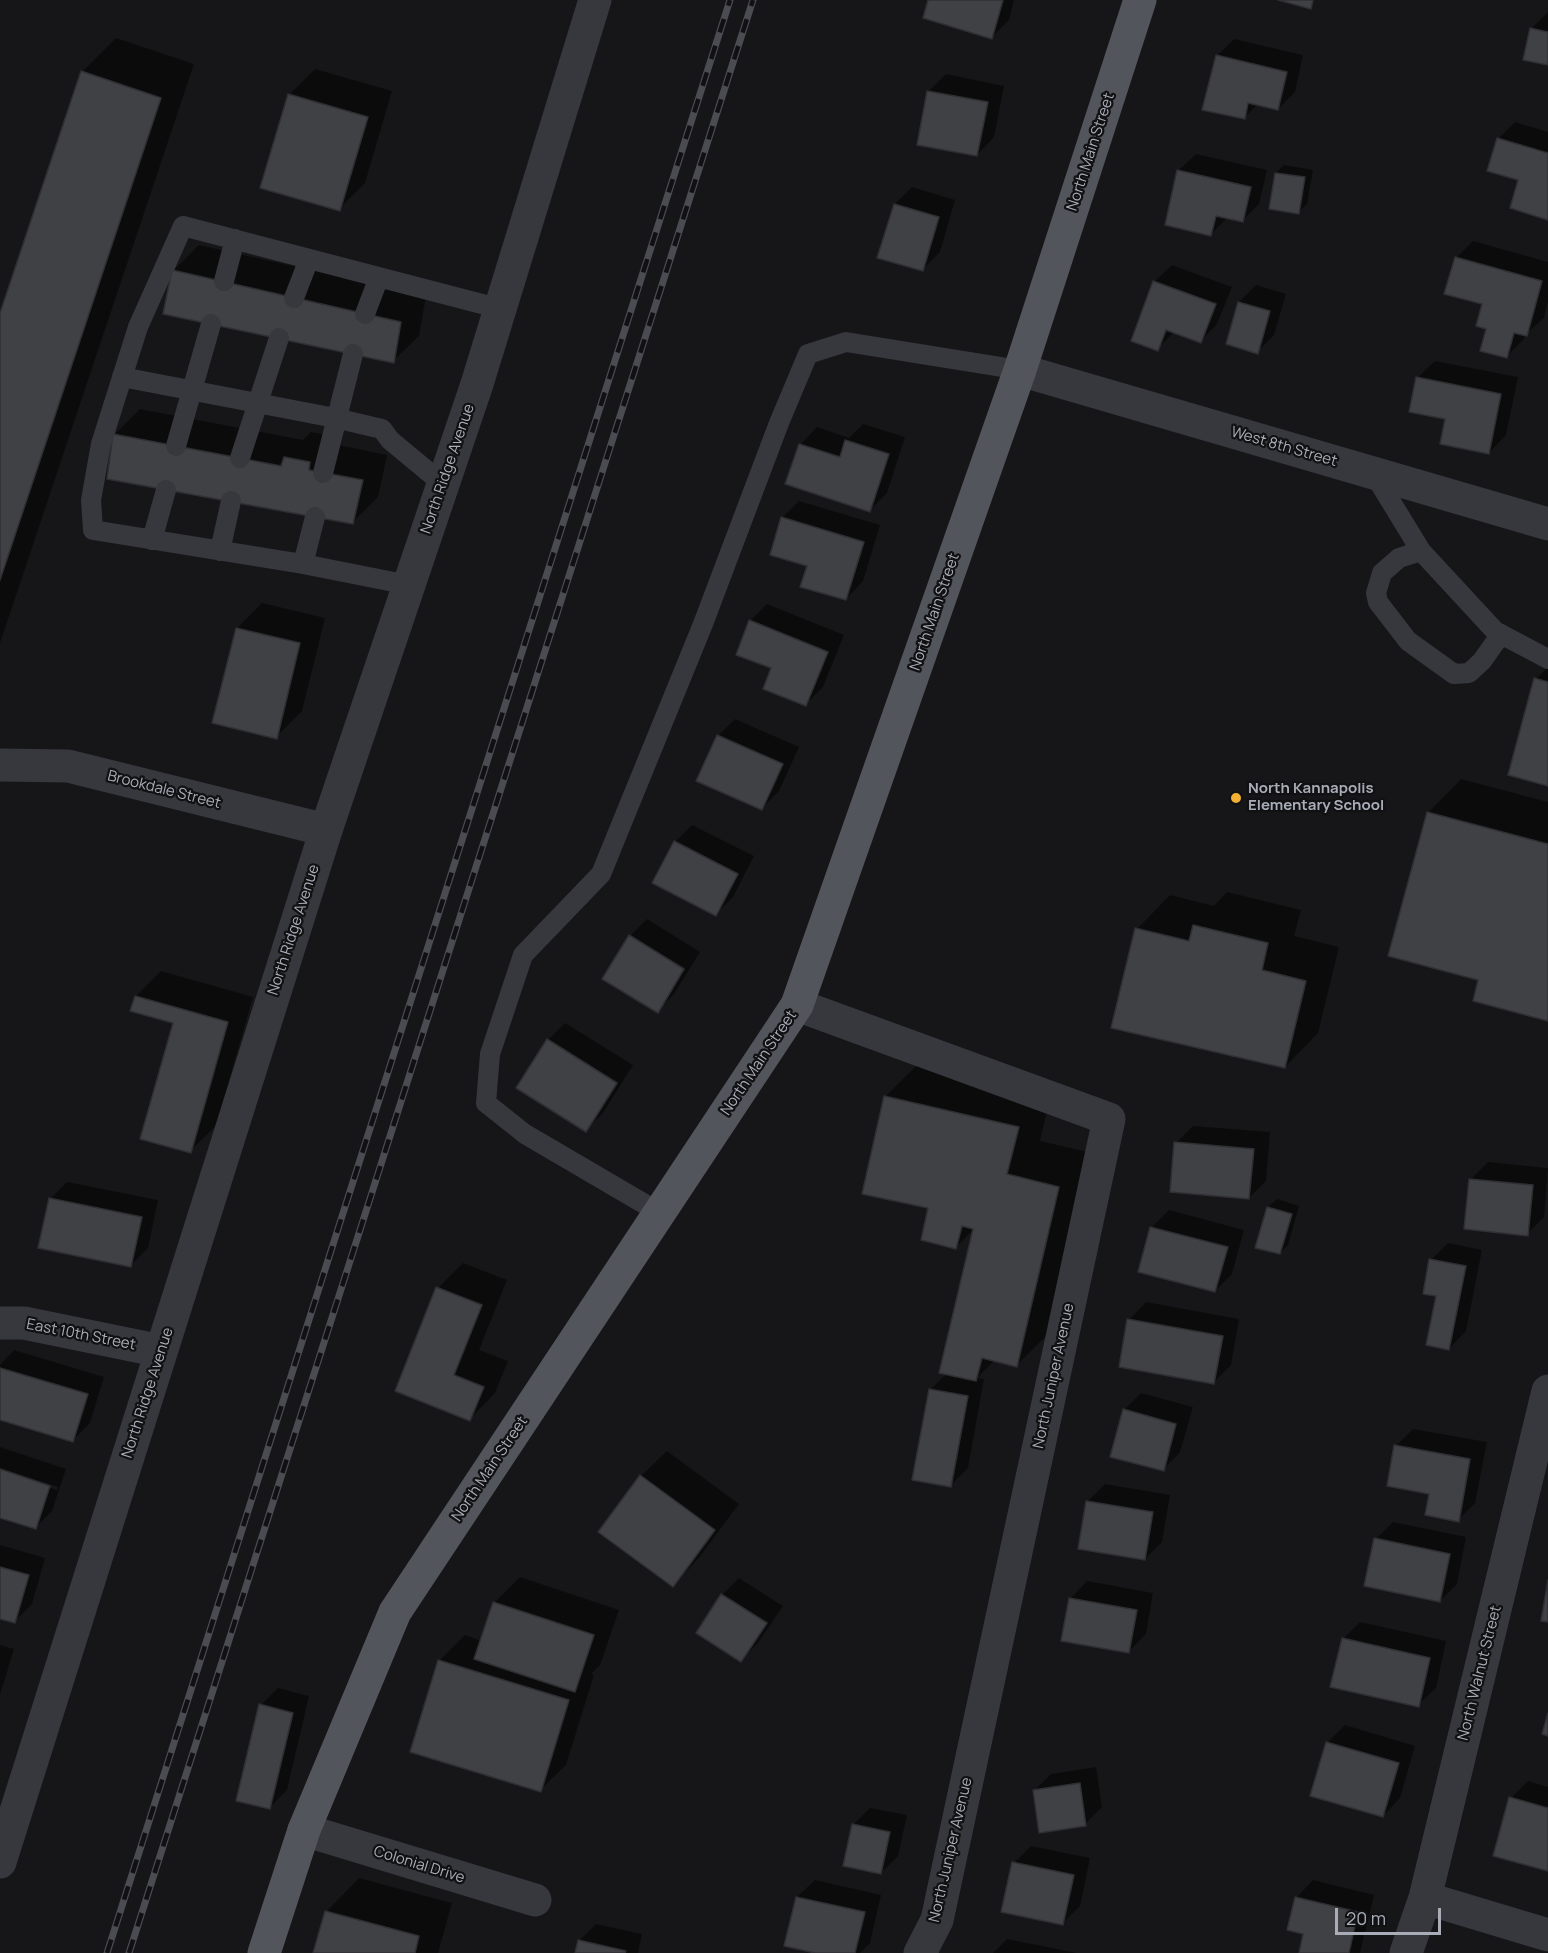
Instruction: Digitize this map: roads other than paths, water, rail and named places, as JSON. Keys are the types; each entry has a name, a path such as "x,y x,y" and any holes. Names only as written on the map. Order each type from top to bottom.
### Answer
{"main road":[{"name":"North Main Street","path":"264,1953 304,1830 395,1612 797,1005 1020,370 1140,0"}],"street":[{"name":"North Ridge Avenue","path":"0,1862 326,830 501,309 595,0"},
{"name":"West 8th Street","path":"1020,370 1548,524"},
{"name":"Brookdale Street","path":"0,765 68,766 326,830"},
{"name":"North Juniper Avenue","path":"797,1005 1109,1119 938,1920 920,1953"},
{"name":"East 10th Street","path":"0,1323 24,1323 161,1351"},
{"name":"North Walnut Street","path":"1406,1953 1425,1898 1548,1391"},
{"name":"Colonial Drive","path":"304,1830 535,1900"},
{"path":"1425,1898 1548,1935"}],"lane":[{"path":"409,585 303,564 93,530 91,500 100,444 138,327 183,226 501,309"},
{"path":"224,281 235,239"},
{"path":"294,298 309,259"},
{"path":"365,314 379,277"},
{"path":"176,446 211,324"},
{"path":"240,458 279,338"},
{"path":"660,1213 525,1134 486,1103 490,1054 523,955 601,874 703,624 807,354 846,342 1020,370"},
{"path":"323,473 335,418 353,354"},
{"path":"122,376 382,429 390,440 443,484"},
{"path":"1374,474 1421,552 1495,631 1548,659"},
{"path":"152,540 166,490"},
{"path":"219,551 231,501"},
{"path":"303,564 315,518"},
{"path":"1421,552 1399,558 1382,573 1376,592 1378,602 1408,641 1454,674 1469,673 1482,661 1501,634"}],"railway":[{"path":"107,1953 730,0"},
{"path":"129,1953 753,0"}],"place":[{"name":"North Kannapolis Elementary School","path":"1236,798"}]}
